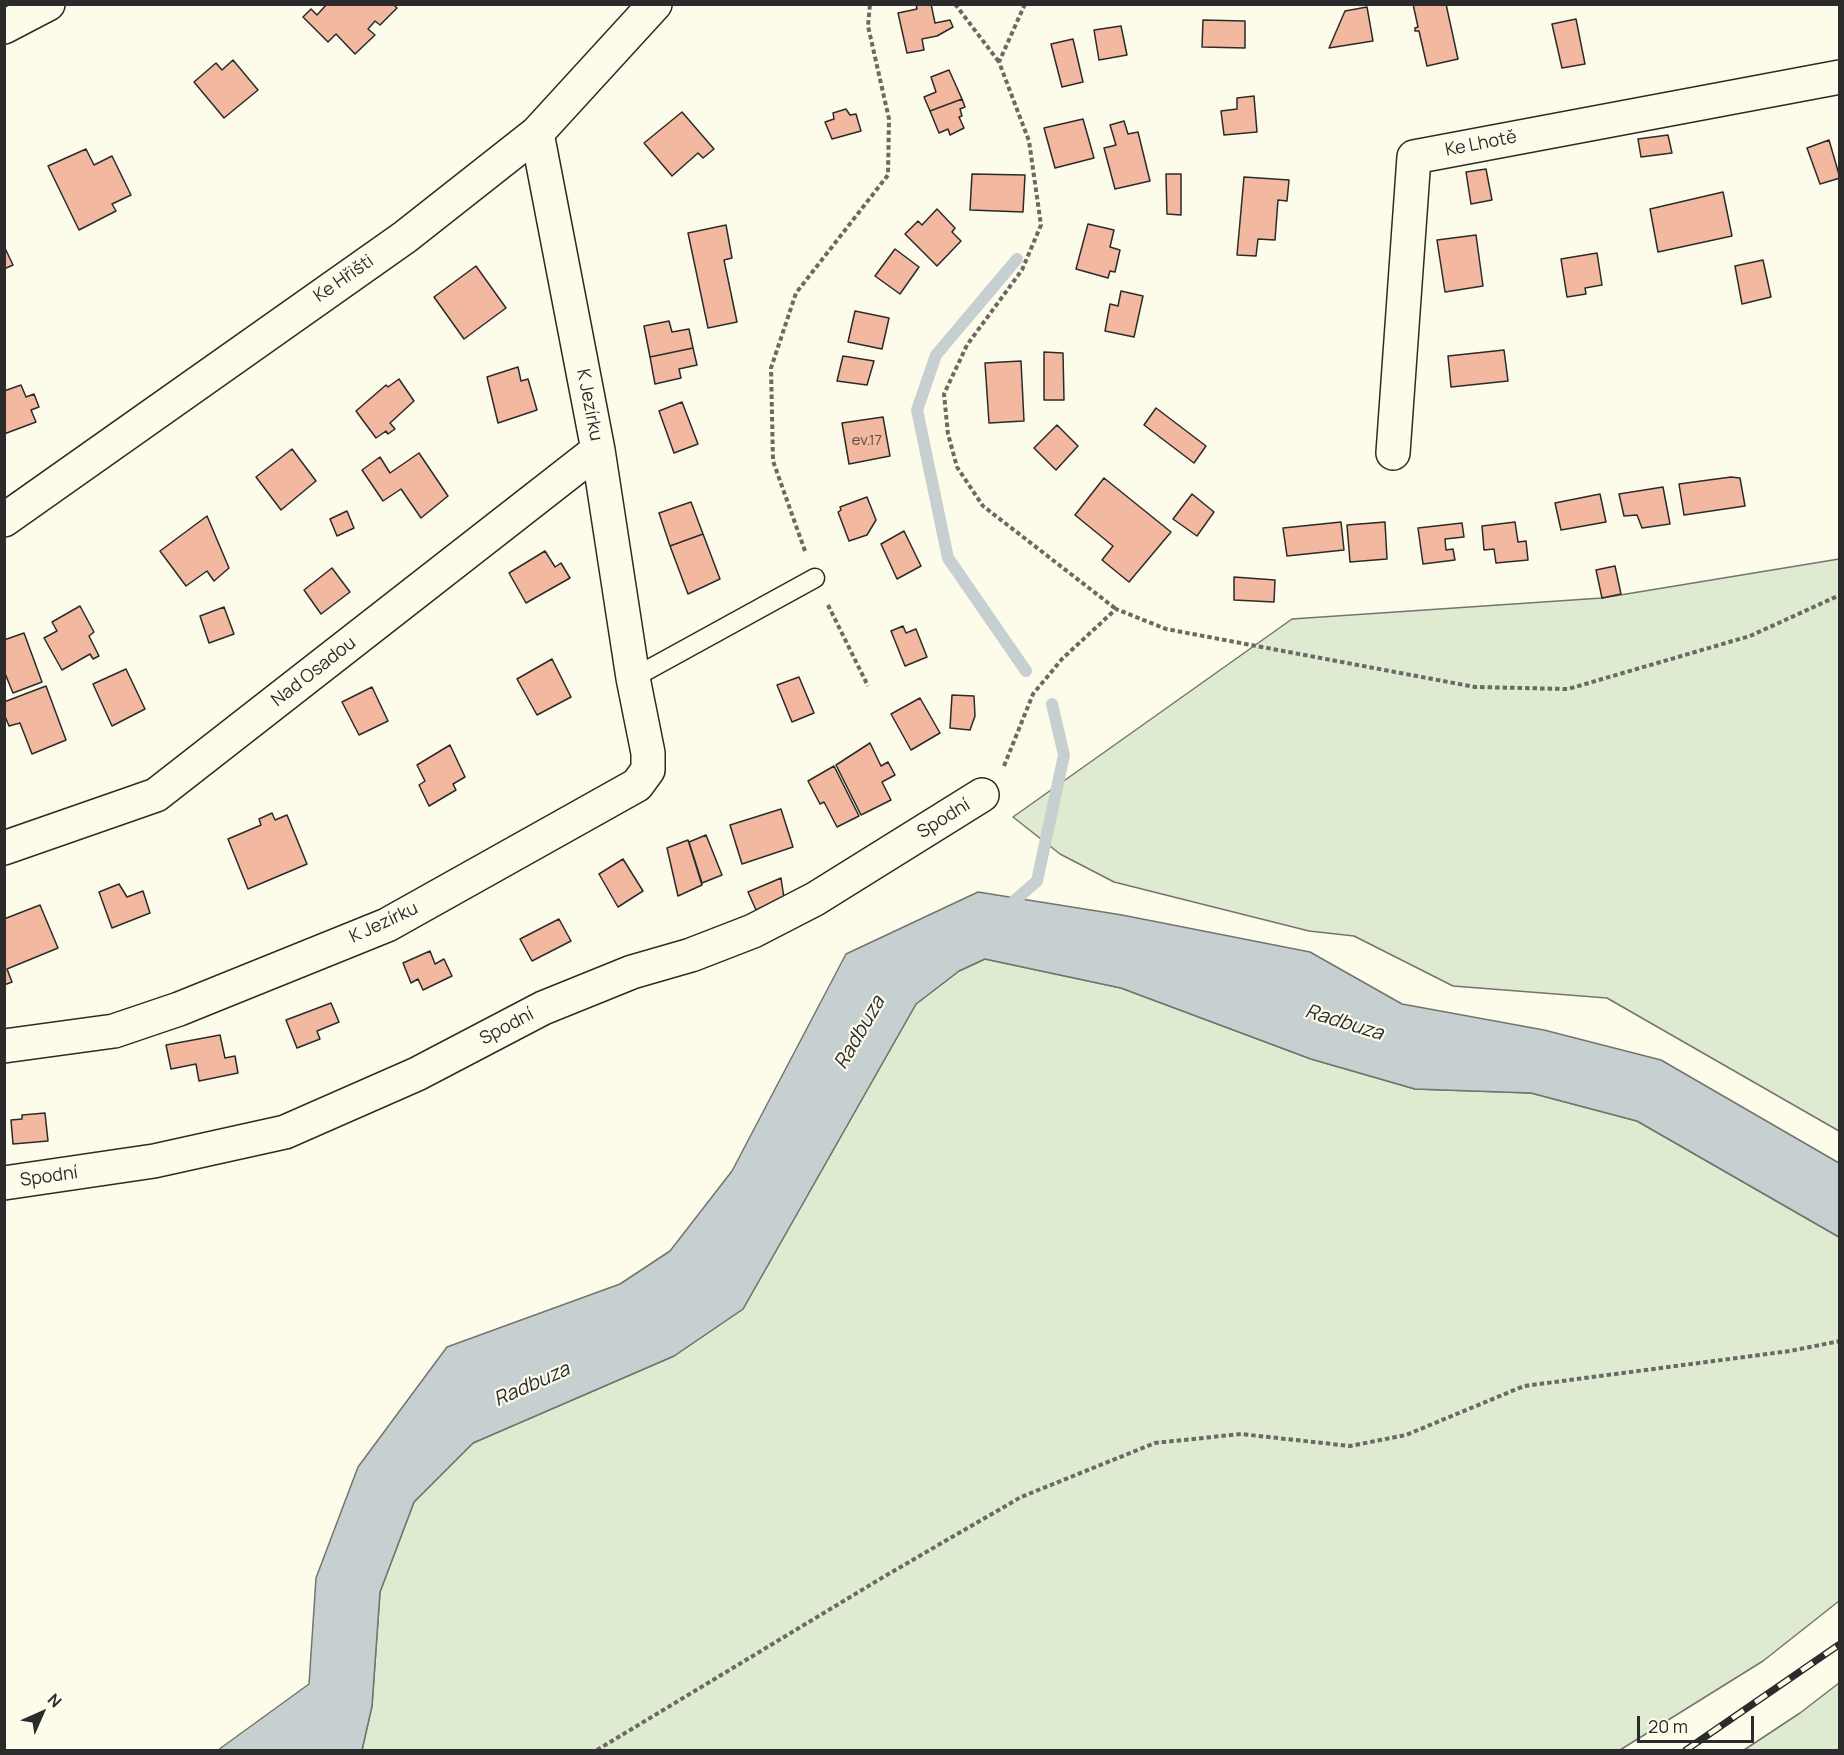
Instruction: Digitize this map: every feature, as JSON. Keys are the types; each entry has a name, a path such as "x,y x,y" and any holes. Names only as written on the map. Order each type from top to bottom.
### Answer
{"street":[{"path":"4,27 48,4"},
{"name":"Ke Hřišti","path":"4,520 405,237 537,133 655,4"},
{"name":"Ke Lhotě","path":"1393,453 1414,157 1839,77"},
{"name":"K Jezírku","path":"4,1046 114,1031 179,1009 387,924 637,785 648,770 648,753 633,678 598,450 537,133"},
{"name":"Nad Osadou","path":"4,848 156,795 598,450"},
{"name":"Spodní","path":"4,1183 154,1161 285,1131 417,1074 543,1008 632,972 691,955 753,931 815,899 982,795"}],"lane":[{"path":"633,678 815,578"}],"path":[{"path":"868,686 815,578 773,461 771,368 796,293 888,175 889,119 867,26 870,4"},
{"path":"955,4 999,62 1029,141 1041,225 1022,270 967,345 944,394 948,434 957,467 982,506 1116,609 1166,629 1475,687 1568,689 1750,636 1839,595"},
{"path":"999,62 1025,4"},
{"path":"982,795 1000,776 1033,694 1062,659 1116,609"},
{"path":"597,1750 885,1576 1021,1497 1155,1443 1240,1434 1350,1446 1406,1435 1524,1386 1790,1351 1839,1341"}],"green space":[{"path":"1839,559 1839,1131 1607,998 1453,986 1354,936 1309,931 1114,882 1060,854 1013,817 1292,619 1602,598"},
{"path":"985,959 1121,988 1311,1059 1415,1089 1531,1093 1637,1121 1839,1237 1839,1601 1763,1661 1620,1750 362,1750 372,1706 380,1592 414,1502 473,1443 674,1356 743,1309 916,1004 959,971"},
{"path":"1839,1683 1839,1750 1744,1750 1800,1713"}],"water":[{"name":"Radbuza","path":"978,892 1122,915 1310,952 1402,1004 1544,1030 1661,1060 1839,1163 1839,1237 1637,1121 1531,1093 1415,1089 1311,1059 1121,988 985,959 959,971 916,1004 743,1309 674,1356 473,1443 414,1502 380,1592 372,1706 362,1750 218,1750 309,1684 316,1578 358,1467 447,1347 620,1284 670,1251 732,1171 846,954"}],"building":[{"path":"327,4 393,4 397,8 380,25 375,21 368,29 375,35 355,54 336,34 328,42 303,17 311,9 317,15"},
{"path":"916,4 931,4 935,23 950,20 953,27 937,36 922,39 924,50 907,53 898,13 917,9"},
{"path":"1413,4 1446,4 1458,59 1427,66 1419,31 1415,31 1418,27"},
{"path":"1367,7 1373,41 1329,48 1345,11"},
{"path":"1576,19 1585,64 1562,68 1552,24"},
{"path":"1203,20 1245,21 1245,48 1202,47"},
{"path":"1121,26 1127,55 1099,60 1094,30"},
{"path":"1073,39 1083,82 1062,87 1051,44"},
{"path":"233,60 258,90 224,118 194,82 216,63 222,70"},
{"path":"949,70 962,99 930,111 924,97 936,92 931,77"},
{"path":"1254,96 1257,132 1224,135 1221,111 1237,109 1237,98"},
{"path":"962,99 965,107 960,109 962,116 959,117 964,128 950,135 948,129 939,133 930,111"},
{"path":"846,109 850,115 856,114 861,131 832,139 825,122 834,119 833,113"},
{"path":"682,112 714,149 703,158 698,153 672,176 644,143"},
{"path":"1083,119 1094,158 1055,168 1044,128"},
{"path":"1124,121 1128,134 1138,132 1150,181 1115,189 1104,148 1116,145 1110,125"},
{"path":"1668,135 1672,153 1641,157 1638,139"},
{"path":"1829,140 1840,178 1820,184 1807,148"},
{"path":"86,149 94,165 112,156 131,195 112,204 116,211 79,230 48,166"},
{"path":"1486,169 1492,200 1471,204 1466,172"},
{"path":"972,174 1025,175 1023,212 970,210"},
{"path":"1166,174 1181,174 1181,215 1167,214"},
{"path":"1244,177 1289,180 1287,201 1278,200 1275,240 1258,239 1256,256 1237,255"},
{"path":"1723,192 1732,236 1658,252 1650,209"},
{"path":"937,209 955,228 952,232 961,241 937,266 905,234 918,221 922,225"},
{"path":"1088,224 1114,230 1110,247 1120,250 1115,272 1110,271 1108,278 1076,269"},
{"path":"726,225 732,258 724,260 737,322 708,328 688,233"},
{"path":"1476,235 1483,286 1445,292 1437,240"},
{"path":"4,246 13,265 4,269"},
{"path":"895,249 919,267 900,294 875,276"},
{"path":"1597,253 1602,285 1585,288 1586,294 1567,297 1561,259"},
{"path":"1763,260 1771,297 1742,304 1735,266"},
{"path":"476,266 506,308 464,339 434,297"},
{"path":"1121,291 1143,296 1134,337 1105,331 1110,304 1118,306"},
{"path":"855,311 889,318 882,349 848,342"},
{"path":"669,321 672,332 689,329 693,348 650,357 644,326"},
{"path":"693,348 697,365 679,369 681,378 655,384 650,357"},
{"path":"1504,350 1508,381 1451,387 1448,356"},
{"path":"1044,352 1063,353 1064,400 1044,400"},
{"path":"843,356 874,361 867,385 837,381"},
{"path":"1021,361 1024,421 989,423 985,363"},
{"path":"518,367 521,381 528,379 537,410 498,423 487,377"},
{"path":"399,379 414,401 390,423 395,429 388,434 386,431 376,438 356,411 386,385 388,387"},
{"path":"21,385 26,397 34,394 39,407 31,410 36,422 4,434 4,391"},
{"path":"682,402 698,444 674,453 659,411"},
{"path":"1156,408 1206,446 1194,463 1144,425"},
{"path":"883,417 890,456 849,464 842,423"},
{"path":"1057,425 1078,446 1056,470 1034,448"},
{"path":"292,449 316,481 281,510 256,477"},
{"path":"419,453 448,496 421,518 401,489 383,501 362,470 380,457 390,473"},
{"path":"1731,477 1740,478 1745,506 1684,515 1679,484"},
{"path":"1104,478 1171,532 1129,582 1102,560 1113,546 1075,515"},
{"path":"1663,487 1670,524 1642,528 1637,515 1624,516 1619,494"},
{"path":"1192,494 1214,512 1197,536 1173,519"},
{"path":"1600,494 1606,522 1561,530 1555,503"},
{"path":"867,497 876,520 867,535 849,541 838,512 841,510 840,507"},
{"path":"691,502 703,534 670,546 659,513"},
{"path":"347,511 354,528 337,536 330,519"},
{"path":"207,516 229,568 214,581 207,571 186,586 160,551"},
{"path":"1341,522 1344,550 1287,556 1283,528"},
{"path":"1385,522 1387,559 1350,562 1347,525"},
{"path":"1515,522 1518,542 1526,541 1528,560 1496,563 1494,549 1484,550 1482,526"},
{"path":"1462,523 1464,537 1445,539 1446,550 1453,549 1455,560 1423,564 1418,528"},
{"path":"904,531 921,566 897,579 881,544"},
{"path":"703,534 720,579 688,594 670,546"},
{"path":"545,551 555,567 561,563 570,578 526,603 509,573"},
{"path":"1615,566 1621,594 1602,598 1596,570"},
{"path":"332,568 350,592 321,614 304,590"},
{"path":"1234,577 1275,580 1274,602 1234,600"},
{"path":"80,606 94,632 89,636 99,656 93,659 90,654 62,670 44,638 57,631 52,622"},
{"path":"224,607 234,634 209,643 200,616"},
{"path":"903,626 906,633 916,629 927,657 905,666 891,631"},
{"path":"24,633 42,682 13,693 4,671 4,640"},
{"path":"552,659 571,697 537,715 517,679"},
{"path":"126,669 145,709 112,726 93,684"},
{"path":"799,677 814,713 792,722 777,685"},
{"path":"46,686 66,740 32,754 20,723 9,726 4,714 4,702"},
{"path":"372,687 388,721 359,735 342,702"},
{"path":"952,695 974,696 975,716 970,730 950,728"},
{"path":"920,698 940,733 911,750 891,714"},
{"path":"870,743 881,766 888,762 895,775 882,782 891,800 861,815 836,765"},
{"path":"450,745 465,777 453,784 456,790 429,806 419,785 425,781 417,765"},
{"path":"834,766 859,816 837,827 824,802 820,804 808,781"},
{"path":"781,809 793,847 742,864 730,825"},
{"path":"272,813 275,820 287,815 307,864 248,889 228,839 261,825 259,819"},
{"path":"706,835 722,875 702,883 689,842"},
{"path":"688,840 702,885 678,896 667,848"},
{"path":"623,859 643,891 618,907 599,874"},
{"path":"781,878 784,898 756,910 748,892"},
{"path":"119,884 127,897 143,891 150,913 112,928 99,892"},
{"path":"40,905 58,948 7,969 12,982 4,985 4,919"},
{"path":"559,919 571,941 532,961 520,939"},
{"path":"430,951 435,964 444,959 452,976 423,990 418,979 411,983 403,963"},
{"path":"331,1003 339,1022 317,1031 320,1039 297,1048 286,1020"},
{"path":"220,1035 225,1058 235,1056 238,1073 199,1081 196,1064 171,1069 166,1045"},
{"path":"45,1113 48,1141 13,1144 11,1120 22,1119 22,1115"}],"waterway":[{"path":"1017,259 936,355 917,410 948,558 1026,671"},
{"path":"1005,909 1037,881 1064,755 1052,704"}],"railway":[{"path":"1686,1750 1840,1644"}]}
